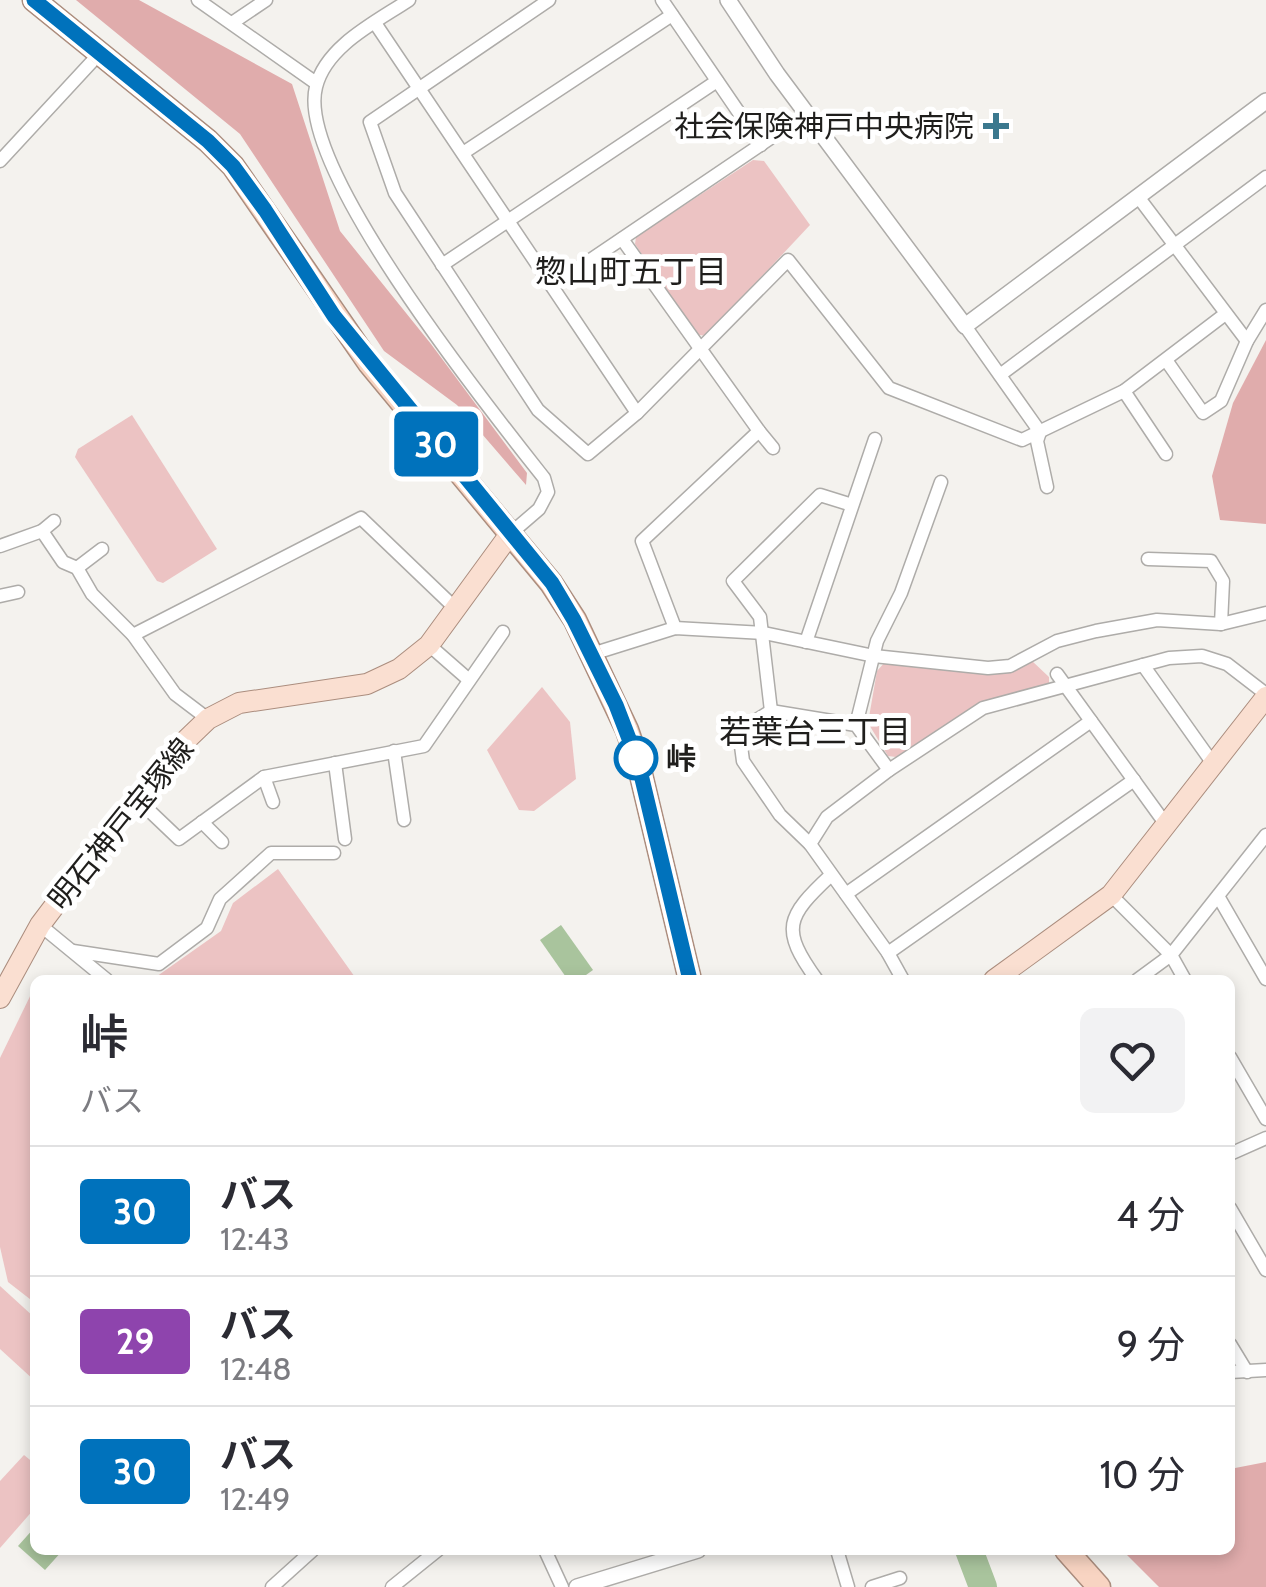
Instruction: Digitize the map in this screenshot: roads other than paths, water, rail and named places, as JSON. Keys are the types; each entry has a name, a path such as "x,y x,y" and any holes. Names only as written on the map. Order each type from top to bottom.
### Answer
{"highway":[{"path":"34,0 208,141 233,166 358,348 552,583 592,654 638,762 692,975"},
{"path":"1070,1555 1098,1587"}],"main road":[{"name":"明石神戸宝塚線","path":"0,998 40,925 136,798 208,720 238,703 368,684 399,669 429,645 510,534"},
{"path":"1001,975 1111,894 1266,696"}],"street":[{"path":"198,0 316,82"},
{"path":"232,23 266,0"},
{"path":"409,0 333,54 316,82 313,101 318,125 353,213 463,374 544,478 548,492 539,508 510,534"},
{"path":"549,0 370,122 395,194 538,410 588,454 637,413 788,260 888,388 1022,440 1124,391 1224,315"},
{"path":"662,0 761,145"},
{"path":"728,0 806,114 1040,432"},
{"path":"462,152 672,15"},
{"path":"375,23 637,413"},
{"path":"0,161 99,54"},
{"path":"442,265 717,81"},
{"path":"965,326 1266,101"},
{"path":"552,286 806,114"},
{"path":"1000,375 1266,177"},
{"path":"1138,198 1246,341"},
{"path":"622,239 774,448"},
{"path":"1166,360 1203,413 1220,401 1246,341 1266,310"},
{"path":"1124,391 1166,454"},
{"path":"675,628 642,541 759,431"},
{"path":"1040,432 1037,441 1047,487"},
{"path":"806,642 875,439"},
{"path":"856,726 876,641 901,593 941,482"},
{"path":"771,711 760,617 732,581 820,495 852,505"},
{"path":"133,635 362,518 455,608"},
{"path":"1,543 42,531 54,521"},
{"path":"42,531 63,562 77,568 92,594 133,635 175,694 208,720"},
{"path":"77,568 102,549"},
{"path":"1148,559 1211,561 1223,581 1221,624"},
{"path":"0,596 18,592"},
{"path":"592,654 675,628 764,633 874,656 988,668 1010,666 1056,641 1157,620 1221,624 1266,613"},
{"path":"136,798 178,838 264,777 424,746 503,632"},
{"path":"429,645 469,680"},
{"path":"1038,650 1167,826"},
{"path":"810,844 828,817 888,770 984,708 1057,674 1202,656 1228,664 1266,696"},
{"path":"1143,664 1214,765"},
{"path":"888,770 856,726 771,711 739,730 743,761 780,815 810,844 900,975"},
{"path":"846,894 1091,721"},
{"path":"394,752 404,820"},
{"path":"335,763 345,839"},
{"path":"264,777 273,802"},
{"path":"888,953 1134,780"},
{"path":"202,822 222,842"},
{"path":"1145,975 1171,955 1265,839"},
{"path":"73,952 160,964 208,928 220,899 271,853 334,852"},
{"path":"813,975 797,952 791,932 797,912 831,875"},
{"path":"1111,894 1171,955 1182,975"},
{"path":"1218,896 1266,979"},
{"path":"40,925 101,975"},
{"path":"1235,1066 1266,1119"},
{"path":"1235,1152 1266,1138"},
{"path":"1235,1217 1266,1270"},
{"path":"1235,1352 1247,1372"},
{"path":"1235,1372 1266,1370"},
{"path":"272,1587 307,1555"},
{"path":"392,1587 432,1555"},
{"path":"547,1555 562,1587"},
{"path":"578,1587 682,1555"},
{"path":"838,1555 848,1587"},
{"path":"872,1587 900,1578"}],"waterway":[{"path":"971,1555 983,1587"}],"place":[{"name":"社会保険神戸中央病院","path":"996,126"},
{"name":"峠","path":"636,758"}],"district":[{"name":"惣山町五丁目","path":"631,271"},
{"name":"若葉台三丁目","path":"815,731"}]}
